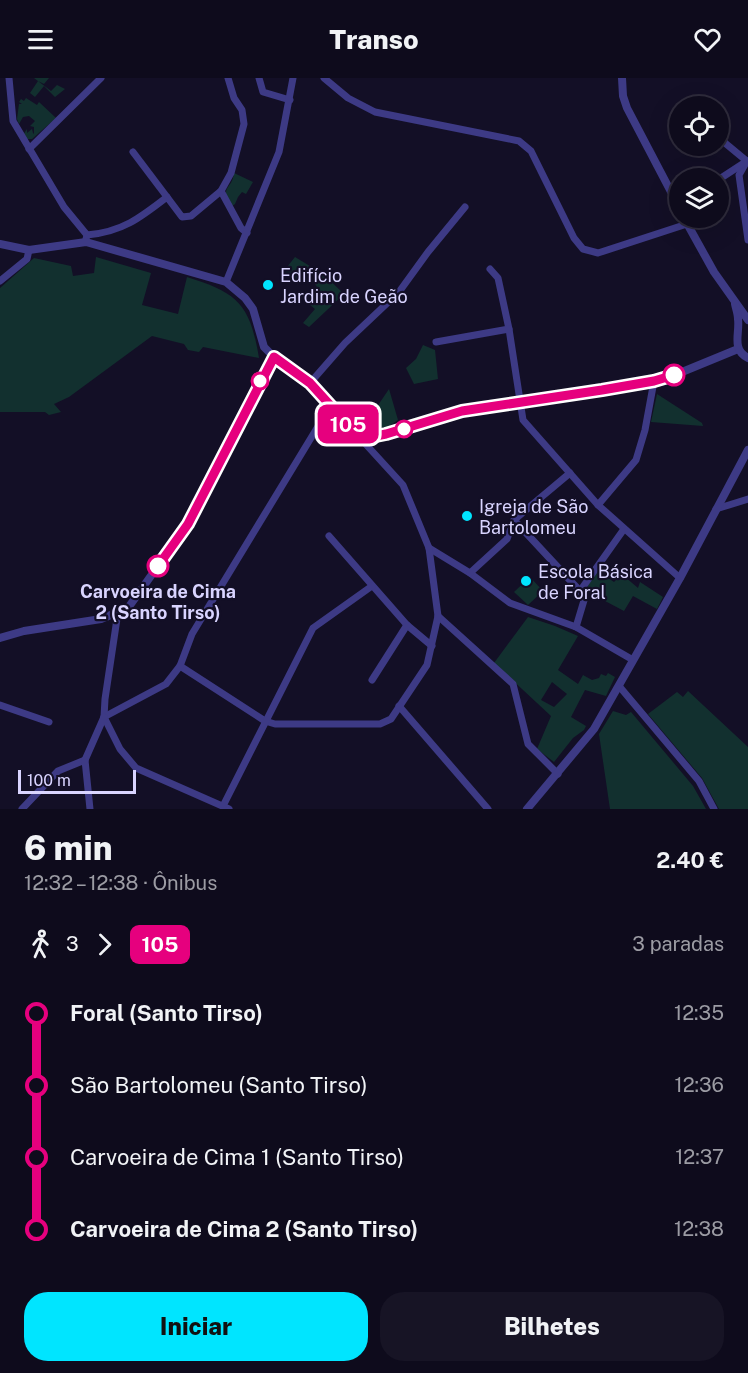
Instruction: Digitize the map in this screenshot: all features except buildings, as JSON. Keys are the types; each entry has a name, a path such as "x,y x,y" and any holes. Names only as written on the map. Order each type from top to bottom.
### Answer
{"street":[{"path":"9,78 13,121 64,207 86,239 226,282 245,298 253,309 264,347 310,383 403,484 429,548 438,616 432,646 427,665 391,719 380,724 275,724 265,721 180,666"},
{"path":"29,149 101,78"},
{"path":"133,152 182,217 191,216 221,191 231,173 244,124 242,111 234,98 228,78"},
{"path":"259,78 262,92 290,100"},
{"path":"226,282 279,152 293,78"},
{"path":"324,78 348,98 375,112 519,141 531,151 574,238 584,249 598,253 669,227"},
{"path":"622,78 623,96 627,108 669,188"},
{"path":"729,146 748,161"},
{"path":"729,173 748,161"},
{"path":"748,161 739,175 748,240"},
{"path":"221,191 247,233"},
{"path":"0,244 29,250 108,233 137,220 167,197"},
{"path":"310,383 345,343 399,292 465,207"},
{"path":"689,228 714,272 742,308 748,320"},
{"path":"0,281 27,259 29,250"},
{"path":"490,269 498,278 509,329 523,420 598,505 680,578"},
{"path":"742,308 738,319 738,349 748,358"},
{"path":"738,336 743,329 748,327"},
{"path":"436,342 509,329"},
{"path":"361,439 386,434 462,411 519,404 654,381 738,349"},
{"path":"0,638 24,631 101,619 128,608 188,524 274,357"},
{"path":"598,505 636,460 645,430 654,381"},
{"path":"104,717 166,684 180,666 192,634 331,405"},
{"path":"528,809 594,729 680,578 748,450"},
{"path":"470,573 507,539 514,520 570,472"},
{"path":"716,510 748,499"},
{"path":"514,520 585,597 576,627"},
{"path":"580,591 624,529"},
{"path":"330,536 407,625 432,646"},
{"path":"429,548 470,573 510,603 576,627 633,660"},
{"path":"104,717 120,749 136,768 226,808 265,721 313,628 372,586"},
{"path":"90,809 85,760 104,717 118,612"},
{"path":"438,616 513,684 528,744 558,774"},
{"path":"372,680 407,625"},
{"path":"619,686 699,781 714,809"},
{"path":"0,705 49,722"},
{"path":"399,706 489,809"},
{"path":"22,809 58,771 85,760"}],"green space":[{"path":"34,78 49,78 44,84"},
{"path":"38,81 51,91 57,85 65,89 55,97 44,86 35,97 30,93"},
{"path":"26,98 37,105 39,102 56,118 32,139 27,139 23,135 27,129 27,133 32,129 34,134 34,127 30,126 35,121 29,116 23,117 19,124 17,119 19,104 22,104 19,102"},
{"path":"234,173 253,182 246,194 242,192 231,207 226,191"},
{"path":"96,257 151,273 142,305 178,314 187,277 230,295 246,313 259,358 203,347 199,352 188,350 184,344 152,336 69,397 54,404 61,412 49,415 45,412 0,412 0,288 34,258 71,266 73,276 94,273"},
{"path":"295,257 323,274 344,294 309,327 303,323 315,309 309,304 318,290 312,282 316,272 312,269 307,281 300,279 297,283 283,272"},
{"path":"423,345 435,350 438,379 414,384 406,368 416,359"},
{"path":"389,389 398,420 377,430 364,426"},
{"path":"657,394 702,423 703,426 651,422"},
{"path":"598,571 614,582 619,577 622,580 625,577 638,588 640,582 663,597 657,609 633,596 624,611 588,592 588,585"},
{"path":"530,577 543,591 528,605 514,592"},
{"path":"528,617 578,636 558,670 578,684 583,675 592,680 599,678 601,674 606,676 608,673 615,677 606,696 585,690 571,717 586,726 554,762 537,749 551,716 494,663","holes":["552,682 567,694 554,707 541,700"]},
{"path":"688,691 748,747 748,809 719,809 702,778 648,714 677,692 683,697"},
{"path":"613,711 626,715 631,712 693,786 706,809 610,809 599,734"}],"bus line":[{"name":"105","path":"158,566 188,524 274,357 310,383 361,439 386,434 462,411 602,390 674,375"}],"place":[{"name":"Edifício Jardim de Geão","path":"268,285"},
{"name":"Igreja de São Bartolomeu","path":"467,516"},
{"name":"Carvoeira de Cima 2 (Santo Tirso)","path":"158,566"},
{"name":"Escola Básica de Foral","path":"526,581"}]}
